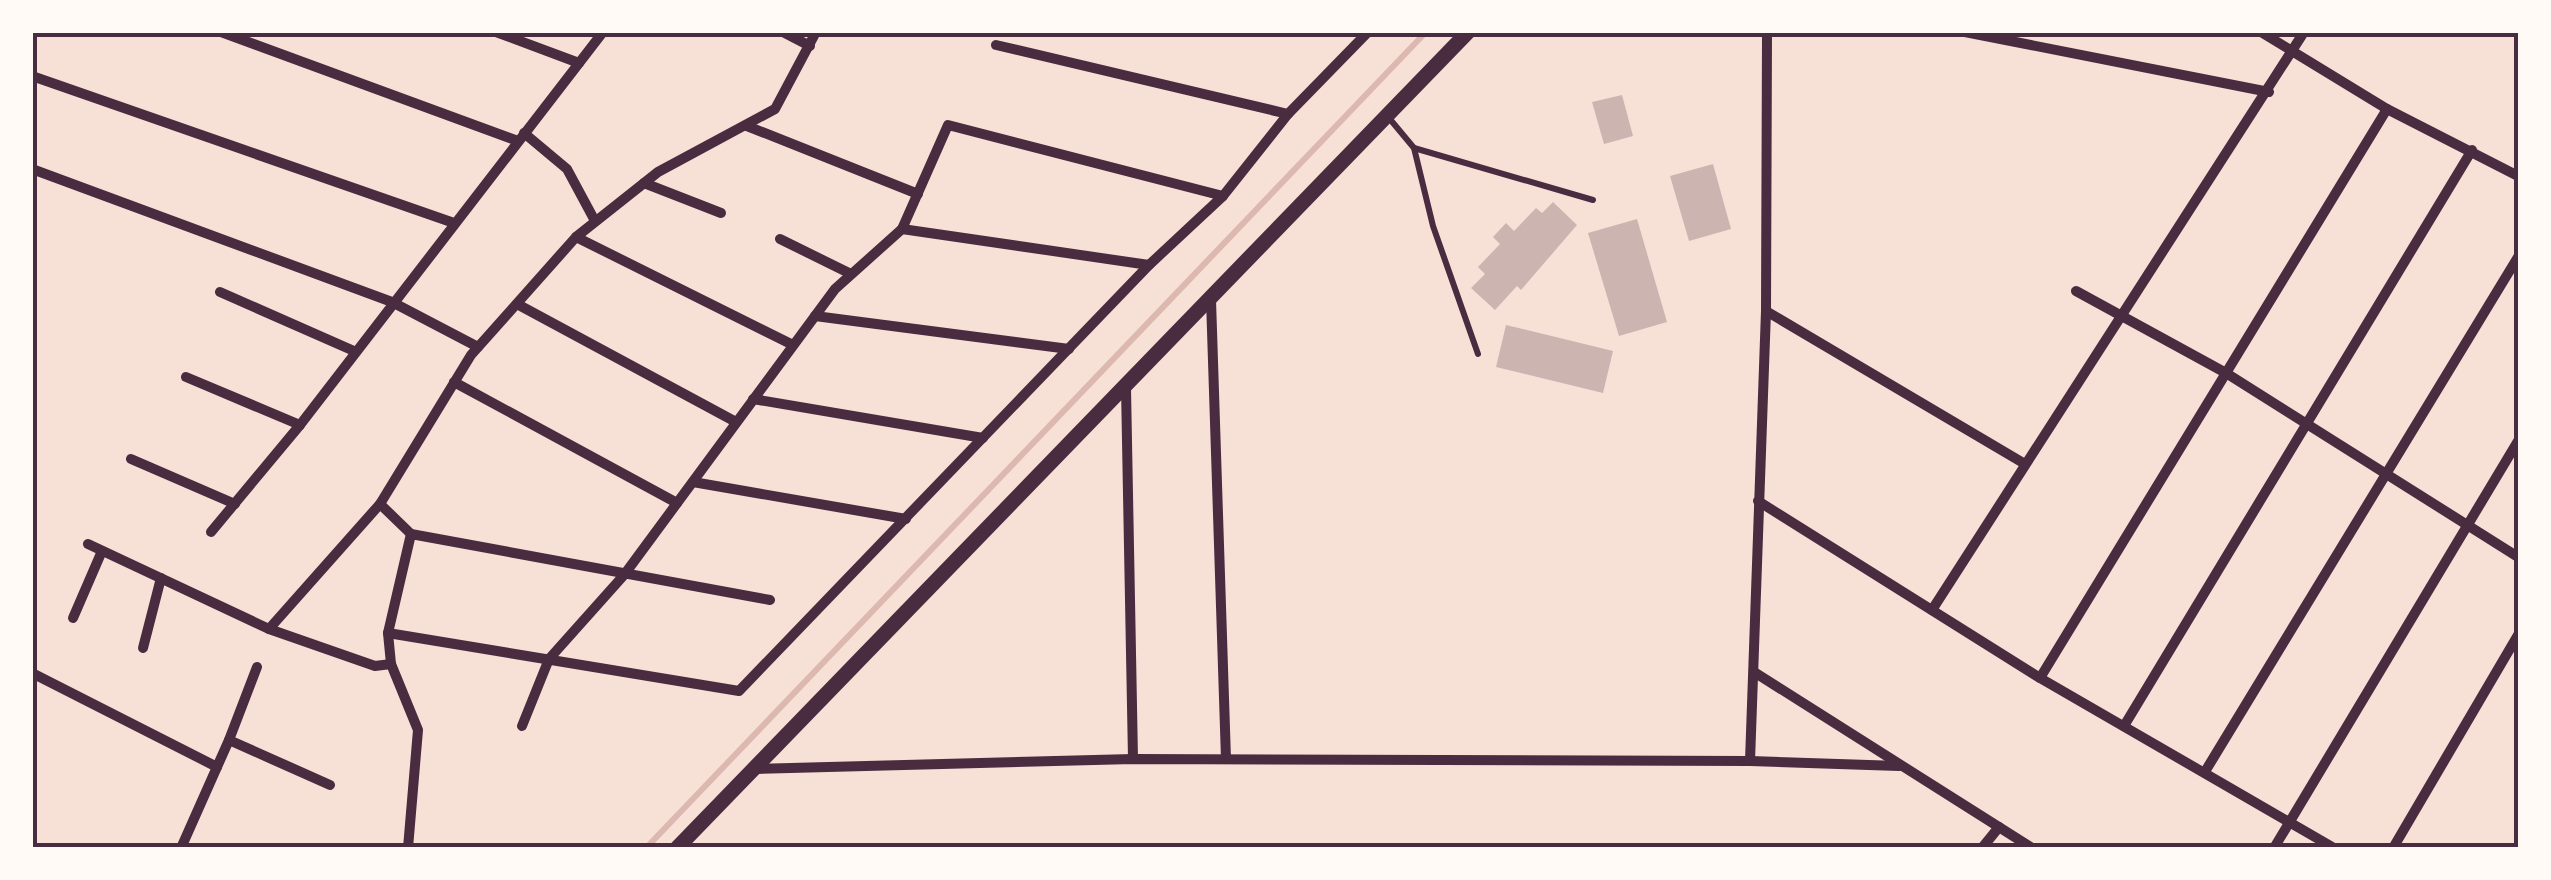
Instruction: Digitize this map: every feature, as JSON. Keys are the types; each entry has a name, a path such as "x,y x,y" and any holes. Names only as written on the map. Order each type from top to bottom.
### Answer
{"street":[{"path":"221,32 521,137 567,169 596,221"},
{"path":"496,32 579,63"},
{"path":"211,532 300,425 354,350 603,32"},
{"path":"783,32 810,46"},
{"path":"269,630 380,504 478,347 576,237 644,184 775,109 816,32"},
{"path":"678,848 1389,118 1468,32"},
{"path":"1750,761 1766,310 1767,32"},
{"path":"1964,32 2268,92"},
{"path":"2262,32 2387,109 2518,176"},
{"path":"1932,610 2304,32"},
{"path":"388,633 739,691 1148,265 1223,196 1288,114 1363,33"},
{"path":"996,45 1288,114"},
{"path":"32,76 454,223"},
{"path":"2040,678 2387,109"},
{"path":"747,126 918,194"},
{"path":"522,726 550,660 624,575 815,316 852,274 902,229 948,126 1223,196"},
{"path":"2124,726 2472,150"},
{"path":"32,169 392,302 478,347"},
{"path":"644,184 720,212"},
{"path":"902,229 1148,265"},
{"path":"576,237 792,346"},
{"path":"780,240 852,274"},
{"path":"2206,770 2518,257"},
{"path":"2076,291 2226,373 2518,556"},
{"path":"220,292 354,350"},
{"path":"1211,300 1226,759"},
{"path":"516,304 736,422"},
{"path":"1766,310 2025,464"},
{"path":"815,316 1069,348"},
{"path":"186,378 300,425"},
{"path":"454,382 677,503"},
{"path":"1126,388 1133,759"},
{"path":"753,399 983,438"},
{"path":"2274,848 2518,441"},
{"path":"131,459 235,504"},
{"path":"693,482 906,518"},
{"path":"1758,501 2040,678 2206,770 2334,848"},
{"path":"380,504 412,534 770,600"},
{"path":"408,848 418,730 391,664 388,633 412,534"},
{"path":"88,544 269,630 375,666 391,664"},
{"path":"73,618 102,551"},
{"path":"144,648 160,578"},
{"path":"2393,848 2518,635"},
{"path":"2500,668 2518,661"},
{"path":"181,848 257,667"},
{"path":"1754,672 2032,848"},
{"path":"32,673 217,767"},
{"path":"229,740 330,785"},
{"path":"756,769 1133,759 1750,761 1903,766"},
{"path":"1982,848 1999,826"}],"lane":[{"path":"1389,118 1414,148 1433,226 1478,354"},
{"path":"1414,148 1593,200"}],"building":[{"path":"1622,95 1633,136 1604,144 1592,102"},
{"path":"1713,164 1731,229 1689,241 1670,176"},
{"path":"1553,202 1577,225 1521,290 1517,286 1495,310 1471,288 1485,274 1478,267 1500,244 1493,237 1506,223 1514,231 1536,208 1542,213"},
{"path":"1637,219 1667,322 1619,336 1588,233"},
{"path":"1506,325 1613,351 1603,393 1496,367"}],"waterway":[{"path":"646,848 1426,32"}]}
